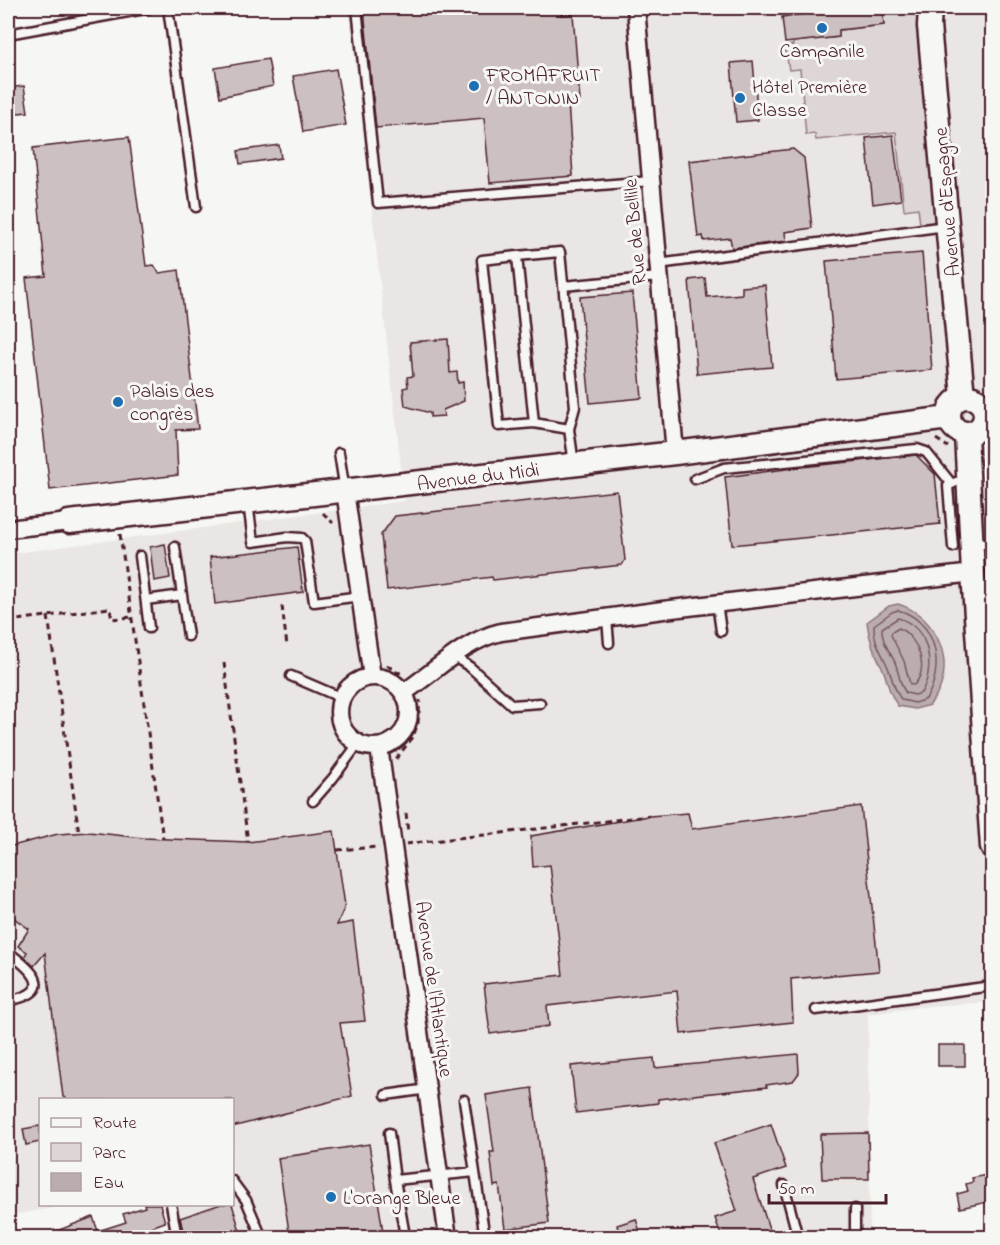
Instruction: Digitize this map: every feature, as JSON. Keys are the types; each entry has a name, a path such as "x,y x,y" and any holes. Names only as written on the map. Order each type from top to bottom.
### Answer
{"street":[{"name":"Rue de Bellile","path":"636,8 675,453"},
{"name":"Avenue d'Espagne","path":"927,14 963,398"},
{"path":"963,398 974,399 988,412 980,428 966,434 954,429 949,418 950,407 963,398"},
{"name":"Avenue du Midi","path":"8,529 574,465 949,418"},
{"path":"966,434 960,481 980,581 993,847"},
{"path":"345,491 372,677"},
{"path":"403,693 470,644 487,636 717,603 980,581"},
{"path":"372,677 390,681 403,693 408,704 409,716 406,727 399,737 390,744 379,747 358,744 349,738 339,719 339,709 342,698 354,684 372,677"},
{"name":"Avenue de l'Atlantique","path":"379,747 448,1238"}],"lane":[{"path":"8,34 150,8"},
{"path":"168,8 196,207"},
{"path":"357,8 378,203 651,181"},
{"path":"563,286 948,226"},
{"path":"569,429 534,423 499,426 482,260 560,252 575,407 569,429 574,465"},
{"path":"517,256 534,423"},
{"path":"695,479 724,468 918,448 960,481"},
{"path":"339,453 345,491"},
{"path":"248,502 253,542 287,537 302,538 305,541 314,602 361,596"},
{"path":"175,547 188,636"},
{"path":"140,556 149,628"},
{"path":"146,600 182,595"},
{"path":"717,603 721,631"},
{"path":"607,618 609,643"},
{"path":"453,657 470,667 512,705 540,703"},
{"path":"291,676 342,698"},
{"path":"313,801 358,744"},
{"path":"8,952 35,975 36,983 33,993 28,997 11,1000"},
{"path":"816,1010 993,986"},
{"path":"386,1095 428,1089"},
{"path":"464,1100 484,1238"},
{"path":"389,1133 405,1236"},
{"path":"395,1180 475,1172"},
{"path":"234,1184 246,1200 262,1238"},
{"path":"784,1185 798,1238"},
{"path":"171,1206 177,1238"},
{"path":"855,1209 855,1238"}],"path":[{"path":"984,460 993,438"},
{"path":"119,526 163,839"},
{"path":"282,606 286,646"},
{"path":"8,621 110,608 112,620 132,616"},
{"path":"48,616 79,832"},
{"path":"224,663 248,842"},
{"path":"393,845 649,816"},
{"path":"337,850 376,847"}],"shaded area":[{"path":"349,8 992,8 992,766 976,767 992,966 992,1002 929,1006 868,1014 870,1237 175,1237 165,1206 234,1206 234,1098 39,1098 39,1206 68,1206 8,1215 8,554 405,501"}],"green space":[{"path":"882,8 916,8 918,16 939,217 932,223 920,224 918,208 904,210 896,132 816,140 815,134 806,135 800,69 789,70 785,46 793,45 793,42 839,37 839,30 884,25"}],"water":[{"path":"898,604 921,616 930,626 937,637 944,662 940,688 930,705 915,709 898,706 894,701 872,645 867,622 889,606"}],"building":[{"name":"FROMAFRUIT / ANTONIN","path":"561,8 561,15 573,14 580,101 568,102 573,176 490,183 484,118 376,128 364,10"},
{"name":"Campanile","path":"836,8 882,8 884,25 839,30 839,37 785,43 782,17 836,10"},
{"path":"268,59 273,86 220,97 215,68"},
{"path":"753,61 758,120 736,122 731,63"},
{"path":"336,69 346,125 303,132 293,76"},
{"path":"24,86 28,112 8,114 8,88"},
{"path":"893,135 901,200 873,204 866,138"},
{"name":"Palais des congrès","path":"129,137 146,266 154,265 159,273 179,270 198,429 176,430 178,475 50,490 26,278 46,276 33,148"},
{"path":"279,145 281,158 240,164 238,151"},
{"path":"793,149 804,158 812,228 785,232 786,241 732,248 730,238 704,241 703,236 698,237 689,161"},
{"path":"922,253 932,370 836,379 826,261"},
{"path":"705,278 707,297 742,294 742,287 765,285 772,367 697,374 689,280"},
{"path":"632,293 642,398 590,403 580,297"},
{"path":"448,339 450,373 457,372 458,383 463,382 464,401 443,410 444,416 430,417 430,413 405,406 403,388 408,387 407,377 413,376 410,342"},
{"path":"916,455 935,474 940,524 732,545 725,477"},
{"path":"617,491 625,560 622,565 493,580 492,577 387,590 381,535 395,516"},
{"path":"165,544 170,578 154,581 150,547"},
{"path":"297,547 303,592 215,604 210,557"},
{"path":"861,806 879,971 791,979 793,1022 681,1034 677,991 547,1006 549,1026 490,1034 484,984 563,975 550,865 533,867 531,836 649,816 688,813 692,829"},
{"path":"334,831 345,906 337,925 353,922 365,1021 340,1023 352,1096 234,1126 234,1098 63,1097 45,953 34,966 24,957 27,952 18,946 29,929 14,918 8,879 8,847 58,834 89,832 143,838 248,842"},
{"path":"938,1045 965,1045 965,1066 938,1066"},
{"path":"798,1054 799,1073 793,1081 766,1085 767,1087 658,1099 658,1103 576,1113 571,1066 654,1058 655,1068"},
{"path":"532,1088 549,1223 505,1229 499,1185 494,1186 490,1152 494,1152 486,1095"},
{"path":"771,1124 786,1168 753,1179 772,1238 722,1238 715,1218 737,1211 714,1143"},
{"path":"39,1126 39,1142 26,1145 23,1129"},
{"path":"868,1133 869,1179 822,1179 820,1134"},
{"name":"L'Orange Bleue","path":"369,1144 384,1238 290,1238 278,1158"},
{"path":"987,1175 992,1201 960,1208 957,1194 968,1191 966,1184 973,1182 972,1178"},
{"path":"161,1206 165,1222 135,1233 136,1235 129,1238 46,1238 46,1235 93,1217 98,1231 126,1222 123,1214 145,1207"},
{"path":"215,1206 233,1206 242,1238 185,1238 180,1218"},
{"path":"636,1219 642,1238 620,1238 617,1225"}],"place":[{"name":"Campanile","path":"822,28"},
{"name":"FROMAFRUIT / ANTONIN","path":"474,86"},
{"name":"Hôtel Première Classe","path":"740,98"},
{"name":"Palais des congrès","path":"118,402"},
{"name":"L'Orange Bleue","path":"331,1197"}]}
